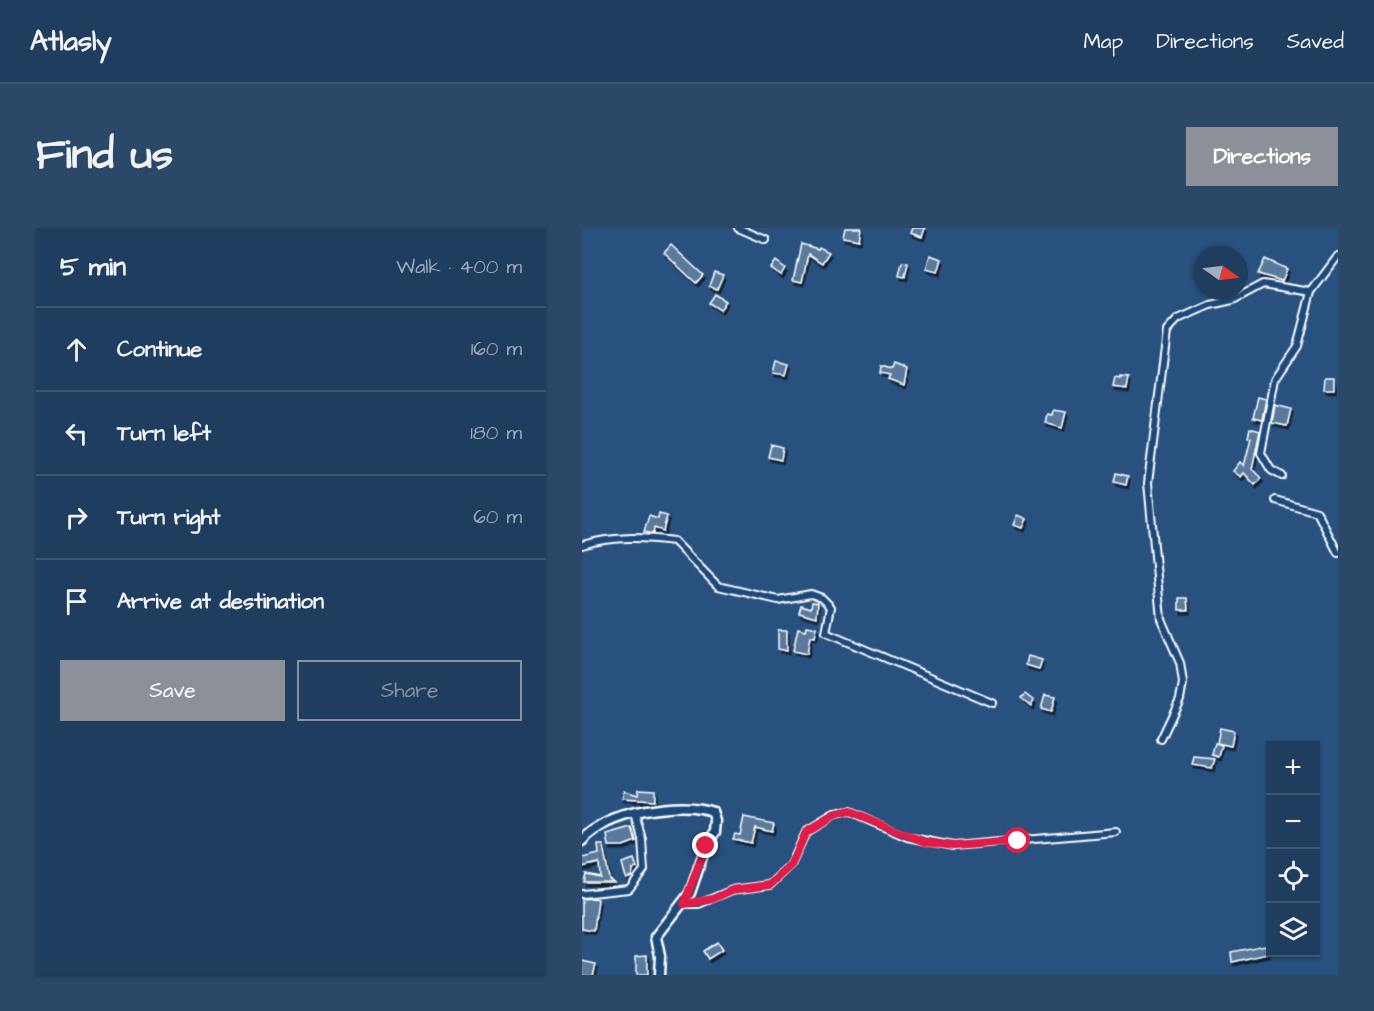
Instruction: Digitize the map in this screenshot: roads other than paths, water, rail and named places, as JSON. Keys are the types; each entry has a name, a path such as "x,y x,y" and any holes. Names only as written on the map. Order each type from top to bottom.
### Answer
{"main road":[{"path":"582,841 587,834 612,820 648,810 701,808 713,812 716,821 715,832 706,846 684,904 656,937 660,956 659,975"}],"street":[{"path":"738,228 766,240"},
{"path":"1282,476 1264,463 1261,446 1275,379 1297,346 1311,292 1338,256"},
{"path":"1161,739 1180,699 1183,683 1180,663 1161,619 1148,483 1167,331 1178,319 1210,305 1233,300 1263,284 1311,292"},
{"path":"1275,500 1317,512 1338,553"},
{"path":"582,545 602,539 625,537 674,541 718,586 778,600 811,594 822,598 831,608 826,633 992,703"},
{"path":"684,904 706,901 732,890 770,885 791,866 806,832 834,816 849,812 907,837 953,846 1116,832"},
{"path":"582,894 629,889 644,870 642,840 635,814"}]}
